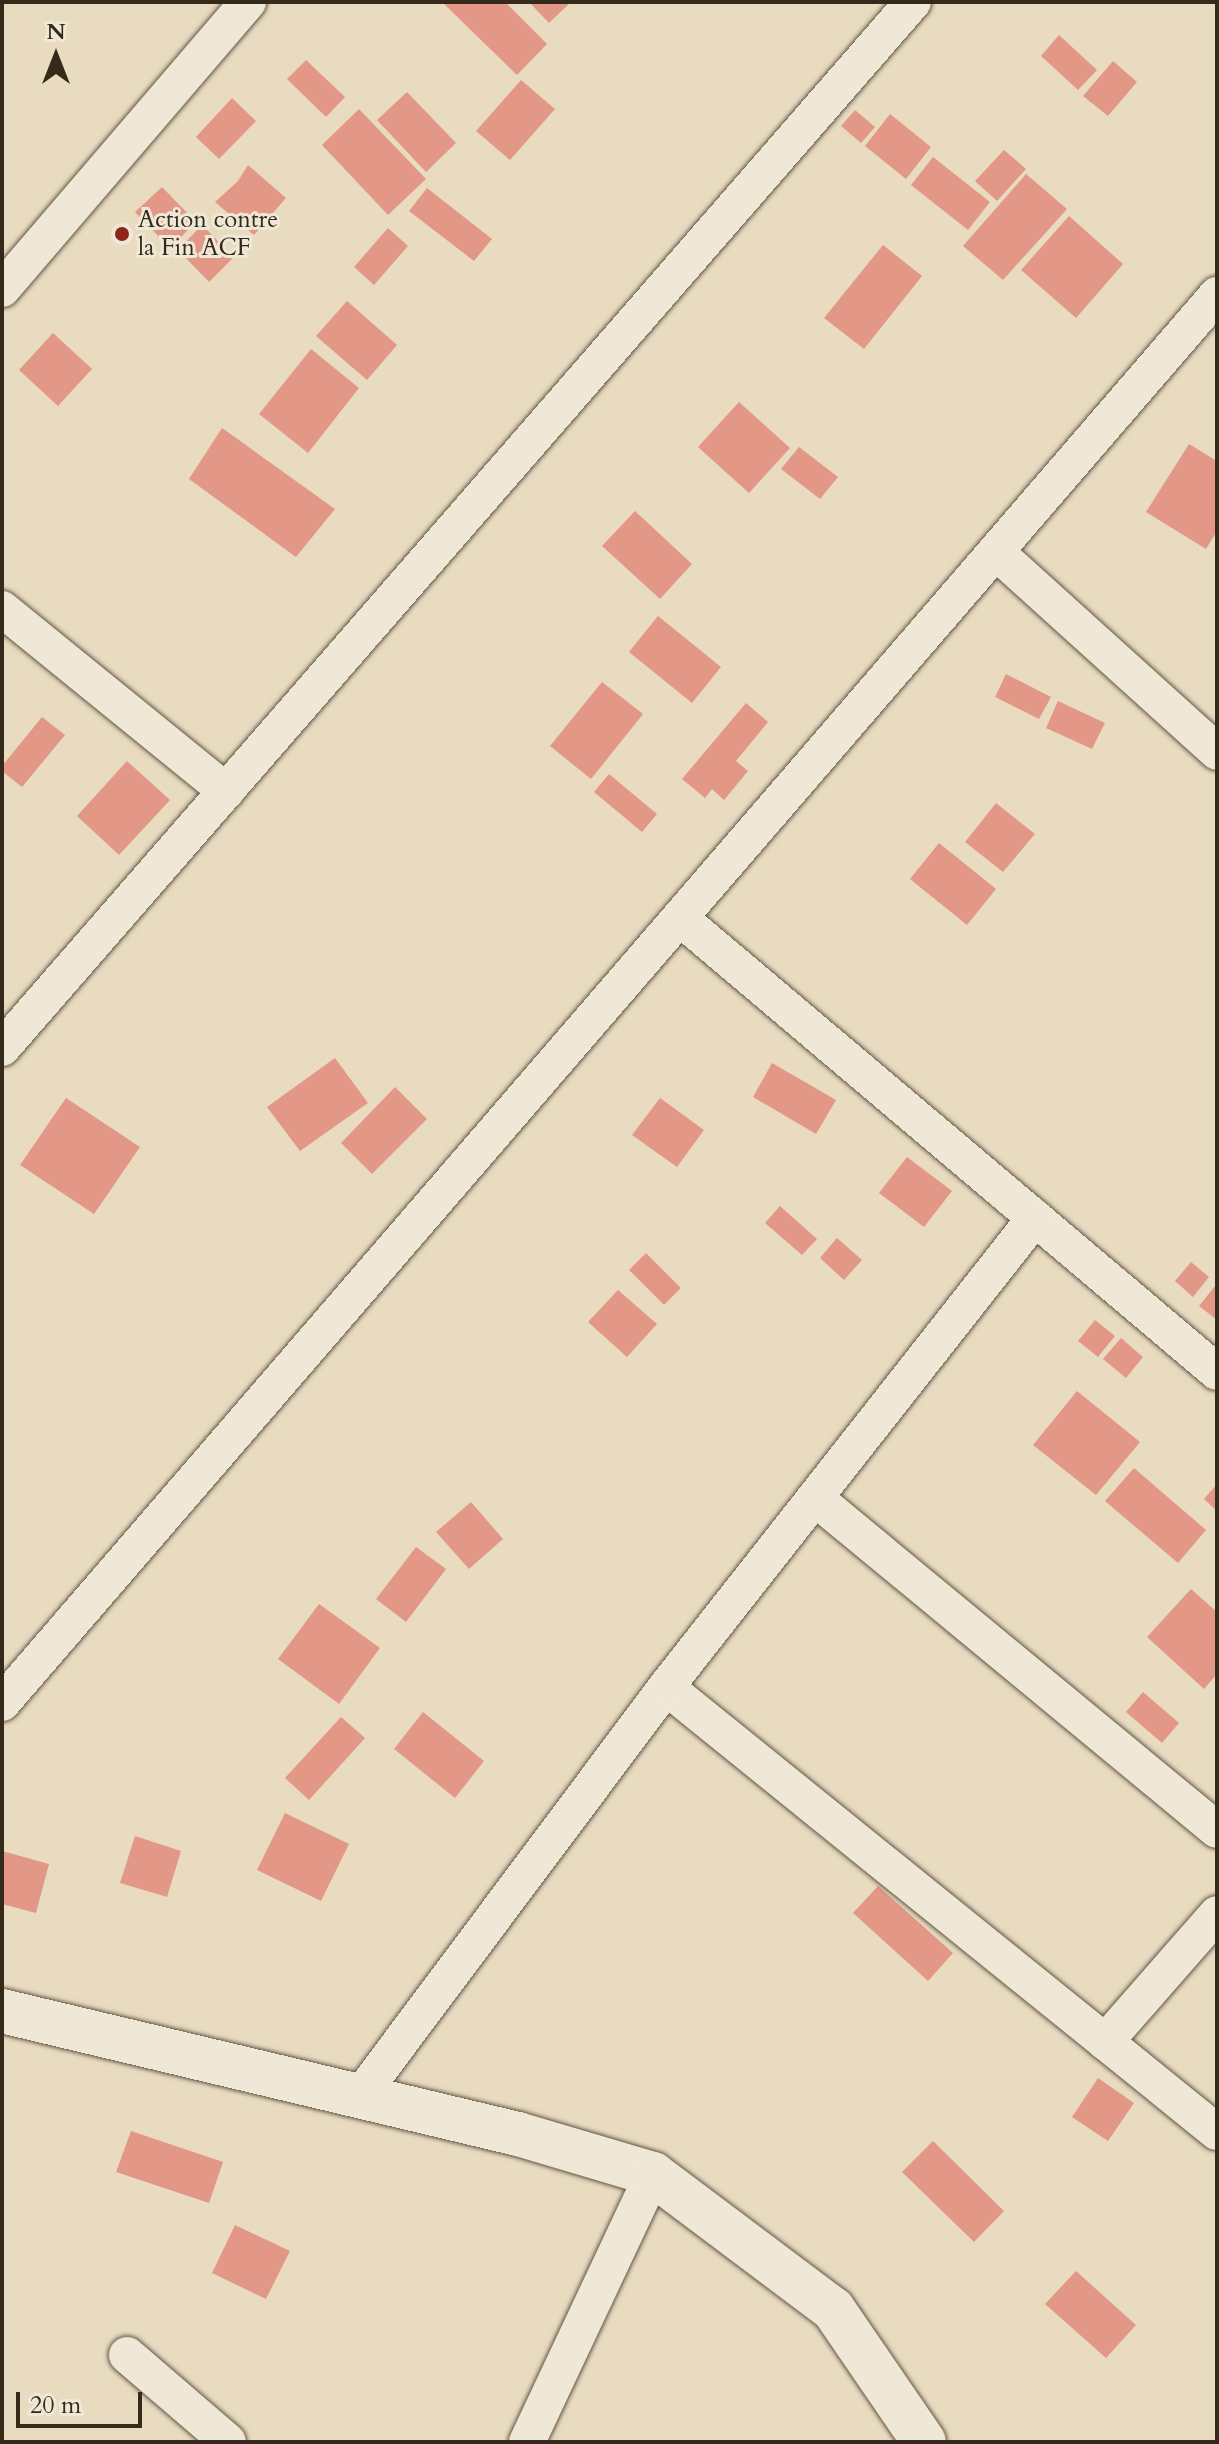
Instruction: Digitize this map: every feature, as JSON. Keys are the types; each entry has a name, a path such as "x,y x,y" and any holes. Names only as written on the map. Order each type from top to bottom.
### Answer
{"street":[{"path":"2,289 248,2"},
{"path":"2,1048 913,2"},
{"path":"2,1703 1217,295"},
{"path":"996,552 1217,752"},
{"path":"2,609 226,791"},
{"path":"680,918 1217,1372"},
{"path":"360,2096 666,1687 1035,1218"},
{"path":"815,1498 1217,1830"},
{"path":"666,1687 1217,2132"},
{"path":"1105,2042 1217,1914"},
{"path":"2,2011 518,2134 653,2174 833,2309 924,2442"},
{"path":"527,2442 653,2174"},
{"path":"127,2355 228,2442"}],"building":[{"path":"442,2 505,2 547,44 517,75"},
{"path":"529,2 571,2 549,23"},
{"path":"1059,35 1097,70 1078,90 1041,56"},
{"path":"306,60 345,97 326,117 287,79"},
{"path":"1113,61 1137,82 1108,116 1083,96"},
{"path":"521,80 555,109 510,160 476,131"},
{"path":"407,92 456,143 426,172 377,120"},
{"path":"232,98 256,121 219,159 196,137"},
{"path":"359,109 426,179 388,215 322,145"},
{"path":"855,110 875,127 861,143 841,126"},
{"path":"890,114 931,147 906,179 865,146"},
{"path":"1004,150 1026,169 997,201 975,181"},
{"path":"933,157 990,202 968,230 911,185"},
{"path":"248,165 286,198 254,235 215,202 238,181"},
{"path":"1026,174 1067,209 1003,280 963,246"},
{"path":"162,187 196,222 170,248 135,212"},
{"path":"427,188 492,239 474,261 409,211"},
{"path":"1069,216 1123,264 1076,318 1021,270"},
{"path":"202,225 234,257 209,282 178,250"},
{"path":"388,228 408,246 374,285 354,267"},
{"path":"883,245 922,276 864,349 824,318"},
{"path":"347,301 397,345 367,380 316,336"},
{"path":"53,333 92,369 58,406 19,370"},
{"path":"311,349 359,388 308,453 259,414"},
{"path":"739,402 790,448 749,493 698,447"},
{"path":"222,428 335,509 296,557 189,479"},
{"path":"1189,444 1217,461 1217,531 1206,549 1146,512"},
{"path":"799,447 838,477 820,499 781,469"},
{"path":"635,511 692,564 660,599 602,546"},
{"path":"658,616 721,667 692,703 629,652"},
{"path":"1006,674 1051,697 1039,719 995,697"},
{"path":"602,682 643,714 591,779 550,746"},
{"path":"1058,701 1105,723 1092,749 1046,728"},
{"path":"746,703 768,722 736,761 748,771 724,800 712,789 705,798 682,779"},
{"path":"42,717 65,735 22,787 2,771 2,766"},
{"path":"127,761 170,800 119,855 77,816"},
{"path":"609,774 657,814 642,832 594,792"},
{"path":"996,803 1035,834 1003,872 965,842"},
{"path":"939,843 996,889 967,925 910,879"},
{"path":"335,1058 368,1103 300,1151 267,1107"},
{"path":"772,1063 836,1100 816,1134 753,1097"},
{"path":"395,1087 427,1119 372,1174 341,1143"},
{"path":"66,1098 140,1147 94,1214 20,1165"},
{"path":"660,1098 704,1130 677,1167 632,1135"},
{"path":"907,1157 952,1191 924,1227 879,1193"},
{"path":"780,1206 817,1239 802,1255 765,1223"},
{"path":"837,1238 862,1260 844,1280 820,1258"},
{"path":"646,1253 681,1288 664,1305 629,1270"},
{"path":"1191,1262 1209,1277 1193,1297 1175,1281"},
{"path":"1215,1286 1217,1288 1217,1320 1199,1306"},
{"path":"618,1290 657,1324 627,1357 588,1322"},
{"path":"1095,1320 1115,1336 1098,1357 1078,1341"},
{"path":"1121,1338 1143,1357 1126,1378 1103,1359"},
{"path":"1077,1391 1140,1442 1096,1495 1033,1445"},
{"path":"1134,1468 1206,1530 1178,1563 1105,1501"},
{"path":"1217,1484 1217,1511 1204,1499"},
{"path":"471,1502 503,1539 469,1569 436,1532"},
{"path":"416,1547 446,1569 406,1622 376,1599"},
{"path":"1191,1589 1217,1612 1217,1674 1204,1689 1147,1637"},
{"path":"319,1604 380,1648 339,1704 278,1659"},
{"path":"1143,1692 1179,1723 1162,1743 1126,1712"},
{"path":"423,1712 484,1761 455,1798 394,1749"},
{"path":"341,1717 365,1738 309,1800 285,1778"},
{"path":"285,1813 349,1844 321,1901 257,1870"},
{"path":"135,1836 181,1851 167,1897 120,1883"},
{"path":"2,1851 49,1864 36,1913 2,1904"},
{"path":"878,1886 953,1953 928,1981 853,1913"},
{"path":"1098,2078 1134,2103 1108,2141 1072,2117"},
{"path":"131,2131 223,2162 209,2203 116,2172"},
{"path":"933,2141 1004,2211 974,2242 902,2172"},
{"path":"235,2225 290,2251 266,2299 212,2273"},
{"path":"1076,2271 1136,2325 1106,2358 1045,2304"}],"place":[{"name":"Action contre la Fin ACF","path":"122,234"}]}
